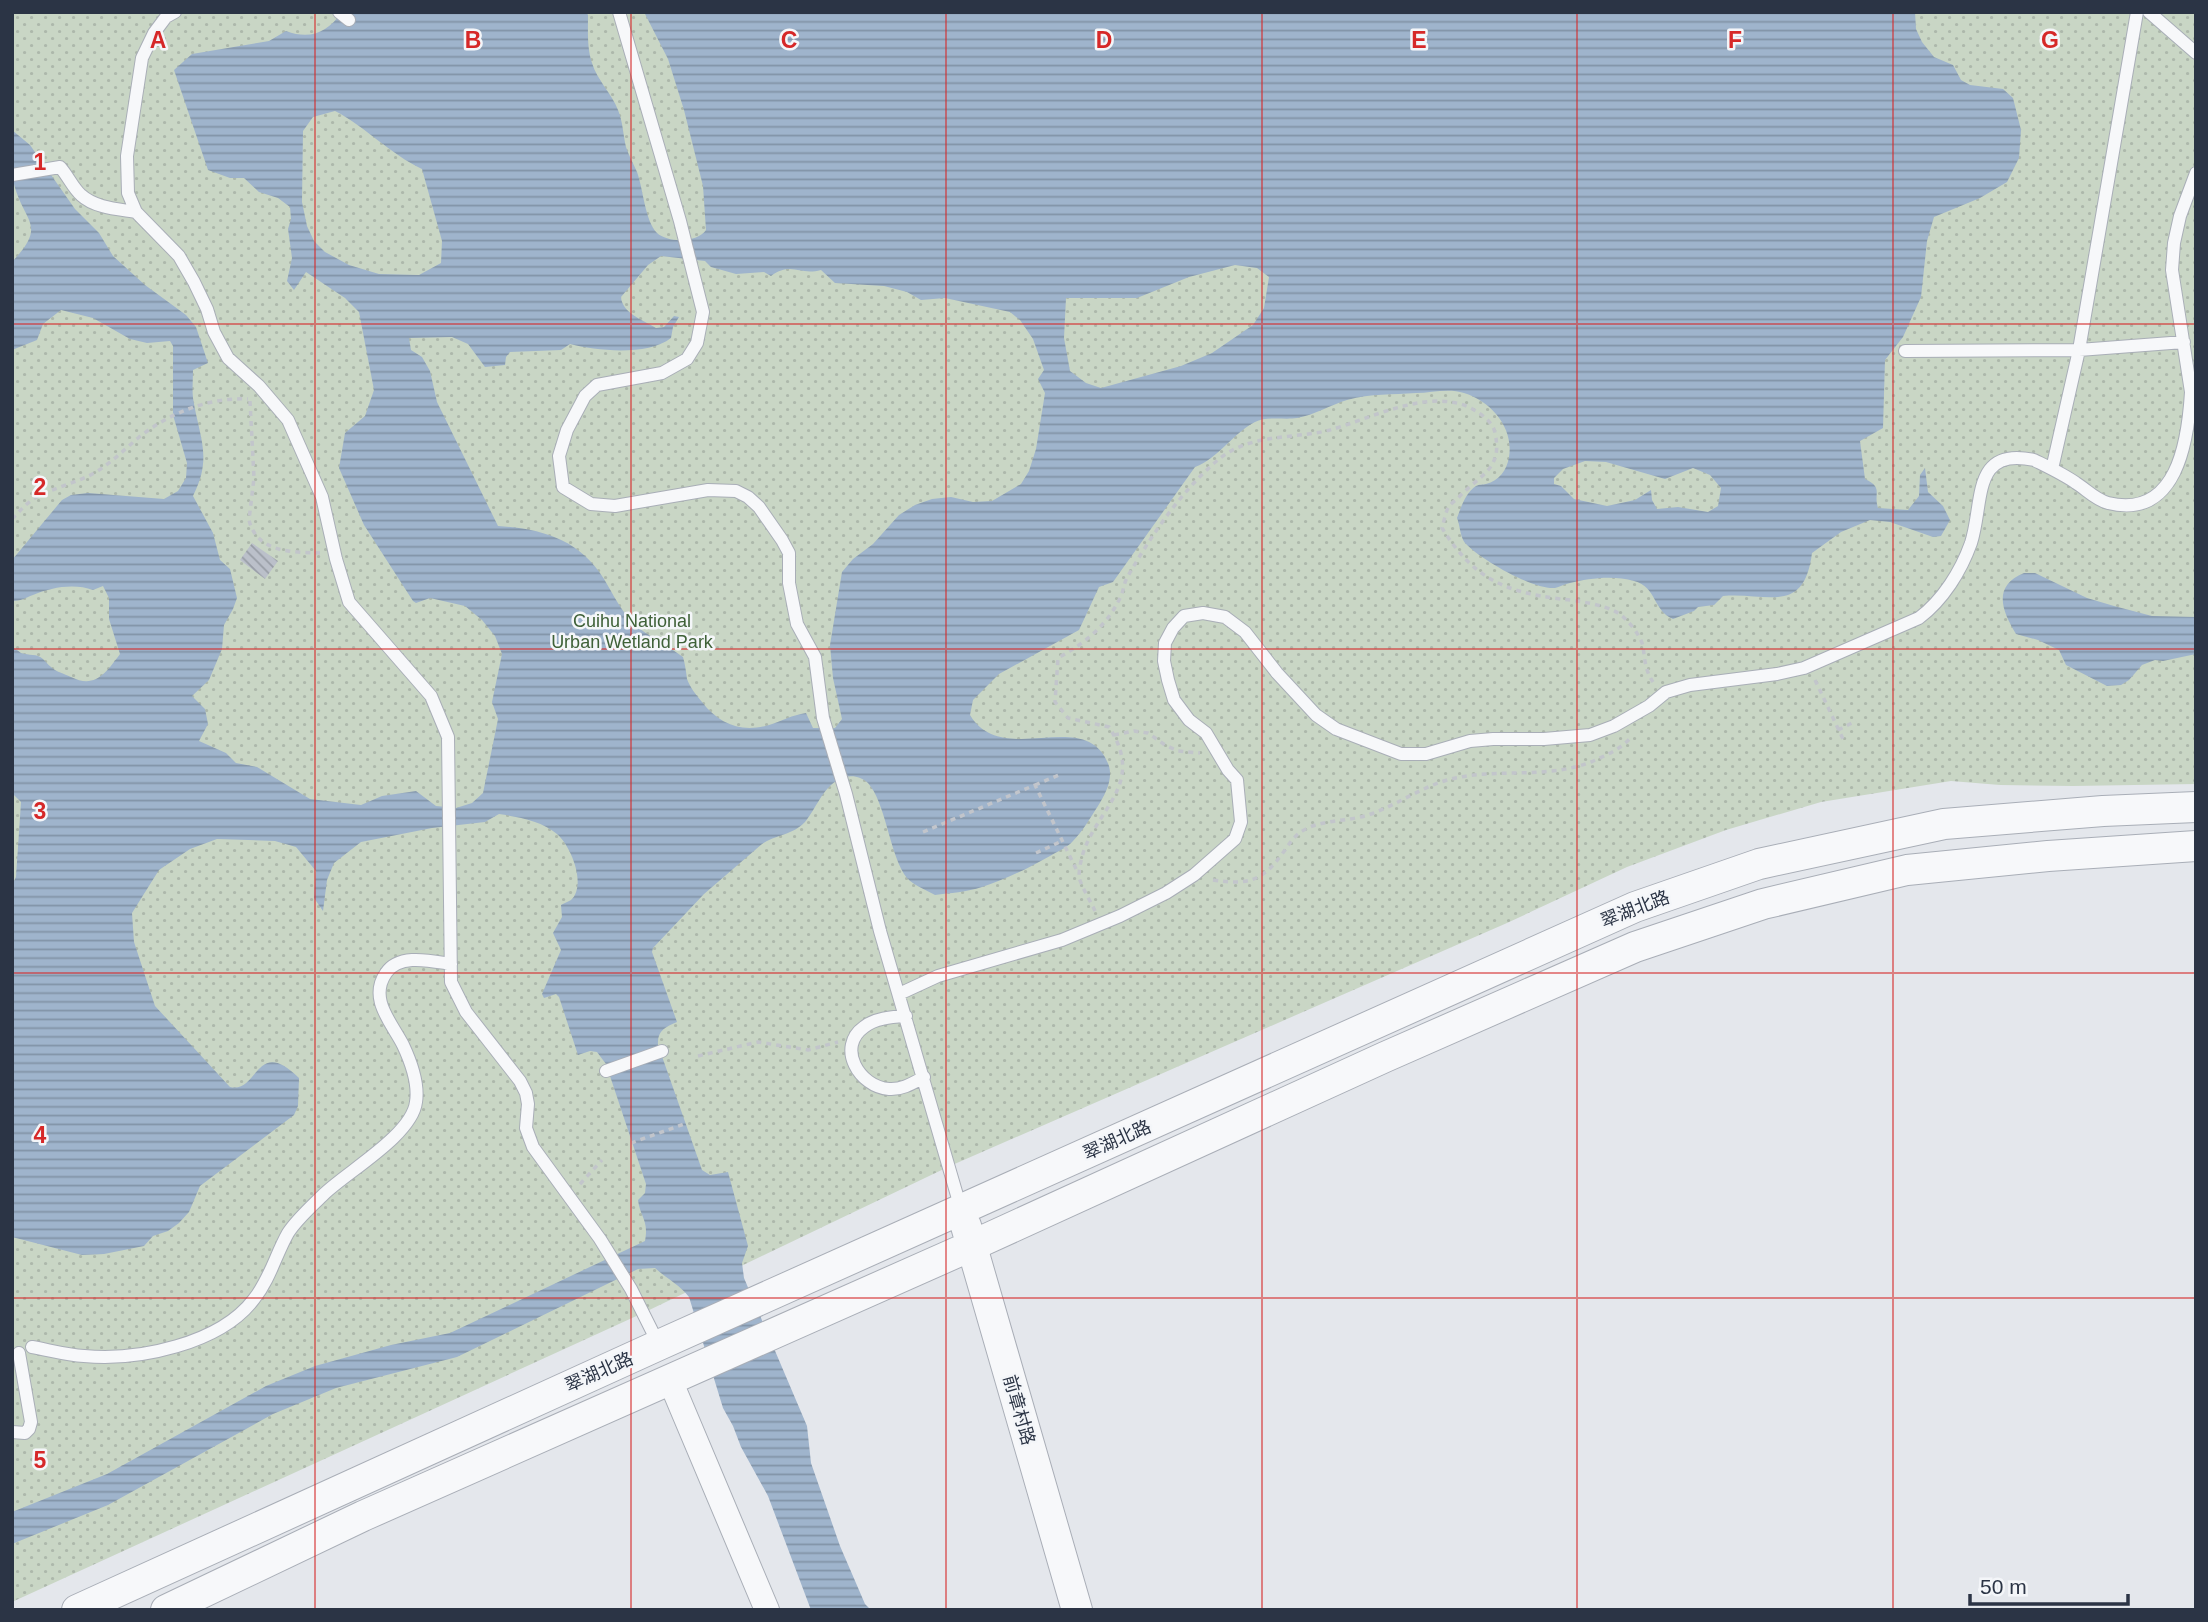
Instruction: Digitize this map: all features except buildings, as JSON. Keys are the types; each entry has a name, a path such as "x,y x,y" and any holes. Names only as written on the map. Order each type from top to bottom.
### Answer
{"street":[{"name":"翠湖北路","path":"77,1610 659,1345 1635,907 1759,864 1944,824 2103,811 2196,807"},
{"name":"翠湖北路","path":"166,1610 363,1516 971,1246 1396,1051 1635,947 1763,904 1907,870 2048,856 2196,846"},
{"name":"前章村路","path":"961,1209 1077,1610"},
{"path":"670,1380 767,1610"}],"lane":[{"path":"175,12 166,17 154,33 142,58 127,156 128,193 136,212 179,256 207,309 214,332 228,358 288,421 322,497 349,602 431,696 448,737 450,982 466,1012 520,1081 526,1093 526,1128 533,1147 600,1239 631,1289 659,1345"},
{"path":"619,12 680,221 703,312 698,343 687,359 662,373 597,385 585,396 567,430 559,456 563,487 591,504 615,506 708,490 736,491 748,497 772,524 789,553 792,606 797,624 816,657 823,718 846,794 880,931 961,1209"},
{"path":"2052,469 2079,349 2137,12"},
{"path":"2149,12 2196,53"},
{"path":"12,175 60,167 79,194 93,204 136,212"},
{"path":"899,994 938,976 1062,940 1101,924 1166,893 1194,875 1235,839 1241,822 1237,780 1206,733 1189,720 1174,700 1168,680 1164,661 1165,643 1184,616 1203,613 1225,617 1245,632 1277,673 1316,715 1336,729 1401,754 1426,754 1470,741 1590,735 1614,726 1662,696 1690,685 1777,674 1809,666 1919,618 1936,606 1959,571 1971,541 1986,472 1995,462 2006,457 2034,460 2107,503 2129,505 2155,498 2171,479 2183,451 2193,392 2172,270 2180,216 2196,173"},
{"path":"2180,318 2196,327"},
{"path":"1905,351 2079,349 2184,342"},
{"path":"32,1347 83,1356 112,1357 151,1352 183,1345 202,1337 246,1309 265,1282 290,1230 335,1184 403,1128 413,1111 416,1103 415,1082 410,1061 381,1006 381,986 385,974 393,965 403,961 423,960 451,964"},
{"path":"906,1016 876,1021 863,1027 854,1041 851,1055 856,1070 875,1086 898,1089 924,1077"},
{"path":"606,1071 662,1051"},
{"path":"12,1432 25,1433 31,1422 19,1353"}],"path":[{"path":"12,519 37,497 80,481 97,471 117,458 139,437 168,419 199,405 231,398 271,401"},
{"path":"250,399 254,463 249,520 251,528 260,541 277,550 335,554"},
{"path":"1079,875 1085,846 1119,790 1121,757 1109,727 1068,718 1055,702 1058,658 1085,642 1108,619 1122,594 1126,579 1175,505 1203,473 1244,444 1348,425 1377,413 1422,402 1468,406 1482,415 1495,429 1497,453 1491,469 1448,507 1442,528 1452,545 1483,577 1510,589 1579,601 1619,613 1633,628 1643,645 1643,660 1649,676 1662,696"},
{"path":"1809,666 1844,741"},
{"path":"1194,875 1226,882 1256,880 1275,863 1294,837 1305,830 1319,824 1372,814 1440,782 1459,777 1502,773 1564,771 1590,763 1628,741 1638,729 1649,706"},
{"path":"1838,730 1856,721"},
{"path":"1114,735 1148,733 1178,751 1216,751"},
{"path":"922,832 1059,775"},
{"path":"1035,785 1101,924"},
{"path":"1036,853 1062,841"},
{"path":"698,1056 758,1042 808,1050 828,1043 854,1041"},
{"path":"631,1143 687,1123"},
{"path":"570,1196 602,1160"}],"green space":[{"name":"Cuihu National Urban Wetland Park","path":"12,12 2196,12 2196,784 2073,786 1951,781 1821,802 1726,830 1627,867 1507,923 950,1166 643,1313 12,1602"}],"water":[{"path":"342,12 586,12 592,63 618,110 626,147 637,172 650,221 662,236 682,240 696,237 706,230 703,186 668,59 644,12 1915,12 1916,29 1934,57 1953,65 1961,80 1970,85 2003,89 2013,98 2021,130 2019,158 2007,182 1980,198 1934,217 1927,241 1921,297 1903,337 1885,360 1883,428 1860,441 1865,479 1876,488 1878,508 1908,510 1919,496 1920,475 1925,468 1928,492 1943,506 1950,520 1941,536 1933,537 1890,522 1870,520 1841,532 1812,553 1808,573 1801,586 1792,593 1781,597 1723,596 1714,605 1698,607 1673,619 1662,611 1647,588 1634,581 1602,578 1577,581 1555,588 1545,587 1507,572 1465,543 1457,518 1464,500 1476,486 1491,483 1498,478 1506,466 1510,446 1504,426 1498,417 1474,397 1452,391 1373,395 1347,400 1297,418 1259,420 1240,432 1211,458 1195,467 1113,582 1099,587 1079,630 999,674 973,700 970,715 985,730 1003,737 1064,737 1083,740 1098,748 1109,766 1108,787 1101,802 1071,843 1034,865 991,884 935,895 904,874 874,791 865,780 849,776 832,784 805,822 762,844 704,894 653,948 652,952 677,1022 663,1030 658,1045 702,1170 710,1175 728,1172 748,1246 742,1263 744,1278 807,1426 811,1463 840,1546 865,1604 871,1610 811,1610 768,1496 723,1408 689,1297 655,1268 638,1269 457,1357 336,1388 273,1414 108,1505 12,1544 12,1512 107,1474 266,1386 315,1366 391,1345 450,1333 645,1241 645,1223 638,1200 645,1193 646,1184 606,1064 597,1052 578,1055 559,997 556,994 544,998 542,994 561,950 553,933 562,917 561,905 571,900 578,885 572,856 562,840 551,830 530,820 499,814 485,822 432,828 361,842 334,863 327,880 323,911 314,898 316,871 296,847 275,841 217,839 190,849 159,870 132,913 134,942 155,1006 230,1087 239,1087 247,1082 266,1064 274,1062 285,1066 299,1078 298,1106 294,1115 200,1186 189,1212 179,1223 168,1231 153,1236 144,1246 104,1254 82,1255 12,1237 12,885 16,877 21,802 12,793 12,647 21,653 41,657 58,672 87,681 105,673 120,654 109,619 109,598 103,586 93,590 71,586 55,588 12,601 12,560 62,500 71,495 88,493 164,499 178,491 186,478 187,463 173,415 173,346 170,341 147,343 130,339 93,318 61,310 43,324 37,340 12,350 12,262 23,249 31,231 12,178 12,130 30,145 75,209 99,233 113,256 145,285 186,315 196,327 208,363 193,370 193,398 203,458 199,482 193,496 213,533 220,560 230,569 237,598 224,625 222,649 209,680 192,696 205,709 208,724 199,741 226,753 236,763 257,767 310,799 361,805 382,796 416,791 436,806 456,808 472,803 483,793 498,719 492,702 502,654 495,636 482,620 465,606 430,598 416,603 413,601 364,525 339,468 345,433 365,416 374,390 359,312 345,298 306,272 294,290 287,281 292,258 288,229 290,207 278,198 259,192 244,178 230,178 208,170 174,70 192,54 269,41 286,31 303,35 317,33","holes":["335,111 422,169 442,241 441,263 419,275 379,274 349,265 325,252 314,241 307,226 302,202 303,131 313,117","661,256 705,261 711,267 736,274 764,272 771,276 790,269 821,270 835,283 884,286 907,292 921,300 945,298 1010,312 1020,320 1033,339 1044,370 1038,379 1045,393 1036,449 1029,471 1021,484 992,501 973,502 951,497 932,499 915,505 899,515 873,544 853,559 842,572 830,645 833,678 842,719 835,728 813,728 806,713 769,725 749,728 723,721 709,710 691,688 683,657 634,624 594,565 583,554 571,545 544,534 498,526 437,402 430,371 422,357 411,350 409,338 452,337 468,344 485,367 505,365 510,352 561,350 570,344 594,349 622,350 636,350 661,344 671,338 679,317 674,316 664,327 656,328 629,312 621,297 648,265","1235,265 1257,268 1269,277 1264,308 1253,325 1212,353 1181,366 1101,388 1086,383 1070,371 1064,338 1066,298 1137,298 1189,277","1585,461 1606,462 1665,479 1693,468 1710,475 1721,488 1718,506 1708,512 1678,507 1657,509 1651,490 1635,500 1607,506 1574,499 1561,486 1554,484 1554,478 1563,469"]},
{"path":"2024,573 2035,573 2087,598 2152,616 2196,617 2196,654 2163,661 2155,660 2142,665 2121,685 2107,686 2066,665 2059,650 2016,634 2004,608 2004,592 2014,578"}]}
